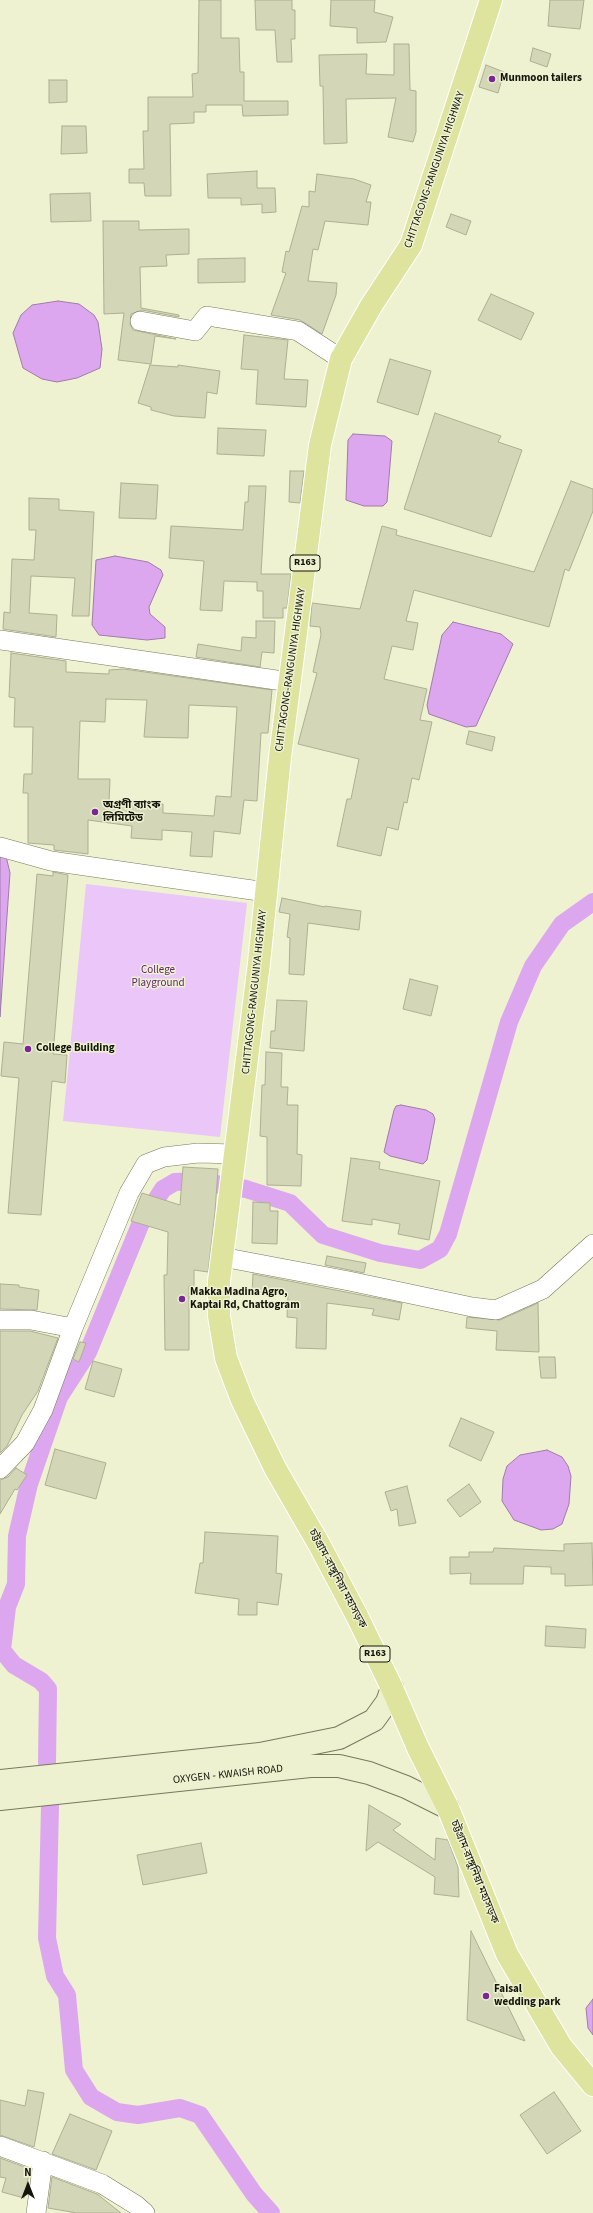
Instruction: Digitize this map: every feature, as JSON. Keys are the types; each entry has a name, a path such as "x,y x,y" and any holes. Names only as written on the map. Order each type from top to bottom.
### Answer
{"main road":[{"name":"CHITTAGONG-RANGUNIYA HIGHWAY","path":"228,1205 258,970 280,757 320,444 341,359 371,306 411,245 490,0"},
{"name":"চট্টগ্রাম-রাঙ্গুনিয়া মহাসড়ক","path":"228,1205 222,1257 219,1316 226,1358 242,1400 275,1468 320,1546 357,1616 392,1688 418,1748 448,1808 507,1954 561,2046 593,2085"},
{"name":"OXYGEN - KWAISH ROAD","path":"0,1782 260,1754 339,1738 374,1720 387,1702 392,1688"},
{"name":"OXYGEN - KWAISH ROAD","path":"0,1799 310,1766 339,1766 369,1773 406,1787 448,1808"}],"street":[{"path":"140,321 195,331 207,316 298,332 341,359"},
{"path":"0,640 290,682"},
{"path":"0,847 51,861 266,892"},
{"path":"0,1469 25,1443 43,1410 73,1328 129,1193 146,1164 164,1157 198,1153 234,1156"},
{"path":"222,1257 349,1281 472,1307 496,1310 543,1289 593,1244"},
{"path":"0,1320 31,1320 73,1328"},
{"path":"0,2146 102,2184 136,2205 145,2213"},
{"path":"36,2213 43,2161"}],"green space":[{"name":"College Playground","path":"86,884 247,903 220,1137 63,1121"}],"shaded area":[{"path":"58,301 79,304 94,315 98,322 102,349 100,368 77,378 57,382 42,379 23,368 13,333 21,315 32,305"},
{"path":"353,434 385,436 392,441 387,502 383,506 364,506 346,500 348,440"},
{"path":"115,556 148,562 161,570 163,575 149,607 150,614 165,627 165,638 147,640 99,635 92,625 96,560"},
{"path":"453,622 501,634 513,644 476,726 466,727 429,714 427,705 442,635"},
{"path":"0,855 6,856 10,873 0,1017"},
{"path":"401,1105 426,1110 433,1114 435,1119 427,1160 423,1164 390,1156 384,1152 394,1110 396,1106"},
{"path":"547,1450 562,1457 568,1466 571,1476 569,1504 562,1524 553,1529 541,1530 514,1520 502,1501 503,1479 507,1466 520,1455"},
{"path":"593,1999 593,2035 588,2028 586,2008"}],"building":[{"path":"199,0 221,0 221,38 239,38 240,72 244,72 244,101 288,101 288,115 243,116 242,105 206,105 206,112 194,112 194,123 170,124 171,196 145,196 144,183 129,183 129,169 144,169 143,131 148,131 148,97 193,97 192,74 198,73"},
{"path":"255,0 292,0 292,10 295,10 295,39 291,39 292,62 277,62 275,30 256,30"},
{"path":"331,0 375,0 374,12 393,17 386,42 357,43 357,28 330,26"},
{"path":"550,0 584,0 580,29 548,26"},
{"path":"394,44 409,44 410,90 416,91 416,132 413,142 388,137 396,98 346,99 347,143 324,144 323,86 320,86 319,55 367,54 366,74 394,75"},
{"path":"533,48 551,54 547,67 530,61"},
{"name":"Munmoon tailers","path":"486,65 504,72 498,93 479,87"},
{"path":"49,80 67,80 67,102 49,103"},
{"path":"62,126 86,126 87,153 61,154"},
{"path":"257,171 257,188 275,188 276,212 262,213 262,204 241,205 241,198 208,198 207,174"},
{"path":"317,174 354,179 371,185 366,202 371,202 368,225 325,221 318,250 313,249 308,281 337,283 336,295 322,334 300,320 271,315 286,273 282,272 286,251 289,252 302,206 309,207 309,191 315,192"},
{"path":"90,193 91,221 51,222 50,194"},
{"path":"451,214 471,221 466,235 446,227"},
{"path":"103,221 139,221 139,230 189,229 189,254 166,255 167,266 140,267 141,308 179,315 179,317 142,310 131,314 130,324 133,330 176,339 155,336 151,364 118,360 124,313 104,314"},
{"path":"245,258 245,282 198,283 198,259"},
{"path":"491,294 534,313 521,340 478,320"},
{"path":"244,335 288,340 284,379 308,380 306,407 256,404 258,370 241,369"},
{"path":"390,359 431,371 418,415 377,402"},
{"path":"150,365 178,367 178,365 220,371 217,394 207,392 205,418 174,416 151,410 151,407 138,403"},
{"path":"435,413 501,436 498,442 522,450 491,537 404,509"},
{"path":"218,428 266,430 264,456 217,454"},
{"path":"290,471 304,471 300,503 289,502"},
{"path":"571,481 593,489 593,511 569,571 565,569 549,627 414,590 406,621 418,623 413,650 392,646 384,679 427,689 420,720 432,722 419,780 412,778 407,803 404,802 398,830 387,827 381,856 337,846 347,799 351,799 359,759 298,744 317,673 313,672 321,635 320,627 310,626 312,603 360,609 382,526 397,530 396,535 534,572"},
{"path":"121,483 158,485 156,519 119,518"},
{"path":"249,486 266,486 261,574 291,574 287,608 283,608 283,618 263,618 263,591 257,591 257,582 224,581 222,611 200,610 204,561 169,558 171,526 243,530 245,502 248,502"},
{"path":"29,498 59,499 59,510 94,512 89,616 72,616 75,578 31,576 29,613 57,615 56,637 3,629 4,612 10,613 12,559 34,560 36,530 29,530"},
{"path":"256,621 275,621 274,653 262,652 260,667 196,657 198,644 241,651 242,637 256,638"},
{"path":"11,653 66,661 66,672 109,674 109,670 124,669 272,690 268,733 261,733 257,801 244,800 240,834 214,831 212,857 190,856 192,832 162,830 162,840 131,838 132,826 88,820 88,854 54,850 54,845 28,843 28,793 23,793 24,774 32,774 33,727 14,727 15,698 9,697","holes":["106,699 147,700 144,737 188,738 189,705 237,707 231,797 216,796 214,816 163,813 163,804 109,802 110,779 78,779 80,721 105,722"]},
{"path":"469,731 495,737 492,751 466,744"},
{"name":"College Building","path":"53,872 68,875 53,1054 67,1055 65,1083 52,1081 41,1215 8,1213 19,1078 1,1076 4,1042 23,1044 37,874 53,876"},
{"path":"282,898 325,907 361,911 359,930 308,923 304,975 289,974 290,938 287,937 290,914 279,912"},
{"path":"410,979 438,986 431,1016 403,1009"},
{"path":"277,1000 307,1001 304,1051 270,1048 271,1031 275,1031"},
{"path":"266,1052 282,1053 281,1087 288,1087 287,1105 298,1105 297,1154 302,1155 301,1186 267,1185 267,1137 260,1136 262,1085 265,1085"},
{"path":"351,1158 380,1162 379,1169 440,1181 429,1240 398,1234 400,1224 372,1219 372,1225 342,1221"},
{"path":"183,1167 218,1169 215,1212 208,1272 194,1270 194,1286 189,1286 189,1350 165,1350 164,1275 167,1275 168,1232 131,1221 142,1193 180,1205"},
{"path":"253,1202 270,1203 270,1211 278,1211 277,1244 252,1243"},
{"path":"327,1256 366,1263 364,1273 325,1265"},
{"path":"253,1274 402,1303 399,1320 372,1315 374,1309 327,1303 326,1349 296,1348 297,1318 287,1317 288,1294 252,1292"},
{"path":"0,1284 19,1285 19,1287 39,1290 37,1310 0,1309"},
{"path":"538,1303 539,1352 496,1350 497,1331 466,1328 467,1317 500,1320"},
{"path":"0,1331 30,1331 58,1338 38,1391 22,1415 7,1446 0,1453"},
{"path":"80,1342 86,1343 79,1362 73,1359"},
{"path":"539,1357 555,1357 556,1378 541,1378"},
{"path":"93,1361 122,1369 114,1397 85,1389"},
{"path":"461,1418 494,1432 481,1461 449,1446"},
{"path":"55,1449 106,1463 96,1499 45,1485"},
{"path":"16,1468 27,1475 17,1490 15,1489 0,1514 0,1480 8,1477"},
{"path":"469,1484 481,1502 460,1517 447,1500"},
{"path":"407,1486 416,1523 399,1526 397,1509 391,1511 385,1492"},
{"path":"205,1532 278,1536 276,1573 282,1574 278,1605 257,1602 257,1615 238,1615 239,1599 195,1593 200,1563 203,1563"},
{"path":"592,1543 593,1585 565,1586 565,1574 551,1574 551,1567 524,1566 523,1584 470,1584 471,1573 450,1574 450,1557 469,1557 469,1552 493,1552 494,1548 564,1551 564,1544"},
{"path":"546,1626 586,1629 585,1648 545,1646"},
{"path":"369,1805 401,1824 393,1830 435,1860 436,1838 448,1840 458,1867 459,1897 434,1894 435,1877 378,1842 366,1851"},
{"path":"201,1843 207,1873 143,1885 137,1855"},
{"path":"471,1931 525,2041 467,2020"},
{"path":"28,2090 44,2093 34,2147 0,2135 0,2100 25,2106"},
{"path":"554,2092 581,2131 547,2154 520,2115"},
{"path":"70,2114 112,2131 96,2170 52,2154"},
{"path":"0,2158 30,2169 24,2198 2,2192 6,2178 0,2177"},
{"path":"52,2177 97,2194 121,2213 77,2213 48,2208"}],"waterway":[{"path":"0,1609 7,1607 16,1584 17,1536 29,1484 59,1397 88,1352 140,1225 163,1189 175,1182 197,1181 246,1189 290,1203 323,1235 380,1253 420,1260 440,1249 448,1234 509,1022 533,966 562,924 593,902"},
{"path":"7,1607 2,1650 14,1665 41,1681 48,1689 47,1763"},
{"path":"50,1806 47,1938 55,1976 67,1995 74,2070 91,2097 117,2112 138,2115 180,2108 200,2115 254,2194 271,2213"}],"place":[{"name":"Munmoon tailers","path":"492,79"},
{"name":"অগ্রণী ব্যাংক লিমিটেড","path":"95,812"},
{"name":"College Building","path":"28,1049"},
{"name":"Makka Madina Agro, Kaptai Rd, Chattogram","path":"182,1299"},
{"name":"Faisal wedding park","path":"486,1996"}]}
